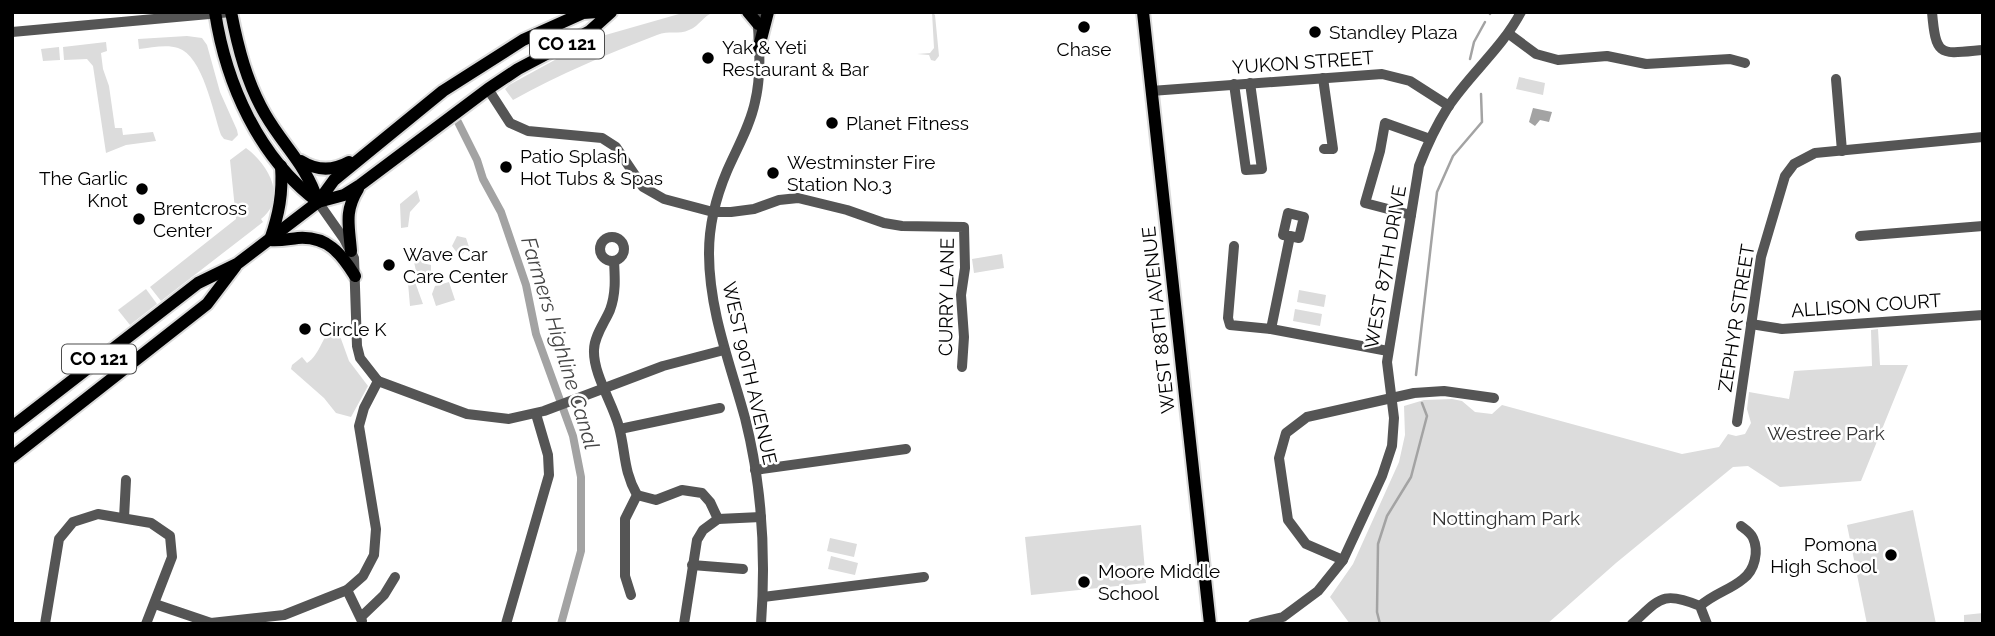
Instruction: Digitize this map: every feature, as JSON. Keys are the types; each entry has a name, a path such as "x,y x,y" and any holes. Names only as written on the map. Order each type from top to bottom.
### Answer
{"main road":[{"path":"231,12 239,50 253,90 265,113 307,173 318,202"},
{"name":"CO 121","path":"12,427 198,283 237,264 270,240 318,202 334,180 443,91 523,40 583,13 598,12"},
{"name":"CO 121","path":"318,202 344,195 360,185 488,89 518,69 590,31 611,12"},
{"path":"748,12 757,18"},
{"path":"759,47 768,12"},
{"path":"215,13 223,54 239,96 258,133 296,185 318,202"},
{"name":"WEST 88TH AVENUE","path":"1144,13 1210,624"},
{"path":"296,158 312,167 329,170 368,151"},
{"path":"281,166 282,197 270,240 319,239 347,262 355,276"},
{"path":"351,251 347,216 360,185"},
{"name":"CO 121","path":"12,457 207,304 237,264"}],"street":[{"path":"12,32 231,12"},
{"name":"WEST 87TH DRIVE","path":"1253,624 1283,617 1318,591 1343,560 1382,476 1392,446 1394,418 1388,351 1419,166 1430,139 1449,106 1509,34 1521,12"},
{"path":"1932,12 1939,52 1983,50"},
{"name":"WEST 90TH AVENUE","path":"757,18 759,47 755,102 713,212 709,267 723,350 744,417 755,470 761,517 761,624"},
{"path":"1509,34 1536,54 1558,61 1607,56 1646,64 1730,58 1745,63"},
{"name":"YUKON STREET","path":"1152,90 1382,74 1410,81 1449,106"},
{"path":"1323,78 1333,149 1324,149"},
{"path":"1836,79 1842,151"},
{"path":"1234,84 1246,170 1262,169 1250,83"},
{"path":"488,89 510,123 528,131 602,138 616,147 643,187 664,199 713,212"},
{"path":"1411,215 1364,203 1385,123 1430,139"},
{"name":"ZEPHYR STREET","path":"1737,422 1761,257 1785,176 1794,164 1815,153 1983,137"},
{"name":"CURRY LANE","path":"713,212 754,209 779,200 798,198 847,210 884,223 964,227 962,367"},
{"path":"318,202 351,251 355,276 357,346 360,358 378,381 476,416 509,419 536,414 663,366 723,350"},
{"path":"1860,236 1983,226"},
{"path":"1271,329 1290,236"},
{"path":"1234,246 1228,321 1233,327 1271,329 1388,351"},
{"path":"614,261 613,299 594,349 595,362 620,429 629,482 637,495 656,500 682,491 702,493 718,519"},
{"name":"ALLISON COURT","path":"1751,324 1782,329 1983,315"},
{"path":"155,604 211,623 284,615 347,590 363,576 374,555 376,529 359,426 364,408 378,381"},
{"path":"1343,560 1307,544 1288,520 1279,458 1286,433 1307,417 1392,398 1444,391 1494,398"},
{"path":"620,429 720,408"},
{"path":"506,624 550,475 548,455 536,414"},
{"path":"755,470 906,449"},
{"path":"124,518 126,480"},
{"path":"631,595 625,576 625,519 637,495"},
{"path":"45,624 60,540 73,523 98,514 151,523 173,535 172,557 146,624"},
{"path":"684,624 697,540 703,530 718,519 761,517"},
{"path":"1700,606 1713,595 1751,573 1756,554 1752,536 1741,526"},
{"path":"692,565 743,569"},
{"path":"347,590 362,620 384,595 395,577"},
{"path":"763,597 924,577"},
{"path":"1632,624 1663,598 1681,597 1700,606 1707,624"}],"green space":[{"path":"686,12 715,12 689,30 661,34 638,42 566,73 513,100 505,89 595,38"},
{"path":"932,12 935,15 939,56 935,61 931,60 929,55 917,54 930,53 934,48"},
{"path":"187,36 202,38 207,45 220,92 237,130 238,135 232,141 221,135 200,73 187,53 169,46 139,49 138,39"},
{"path":"106,42 107,51 101,53 115,128 122,128 123,135 153,132 156,141 126,145 106,153 93,66 87,59 64,60 63,47"},
{"path":"59,47 60,60 43,61 41,49"},
{"path":"1519,77 1545,83 1543,95 1516,89"},
{"path":"246,148 268,172 272,182 273,201 269,211 261,219 263,222 161,301 150,287 236,219 230,160"},
{"path":"417,190 420,201 410,212 408,227 401,228 400,204"},
{"path":"457,236 466,238 469,247 460,257 452,246"},
{"path":"1002,254 1004,268 974,273 972,259"},
{"path":"413,257 419,257 422,263 431,265 431,272 417,276"},
{"path":"415,282 423,304 410,306 408,283"},
{"path":"449,282 455,300 436,306 432,294 435,286"},
{"path":"146,289 157,304 130,325 118,310"},
{"path":"1299,290 1326,295 1324,307 1297,302"},
{"path":"1295,309 1322,314 1320,326 1293,321"},
{"path":"336,325 349,361 368,386 351,417 336,413 324,398 291,369 302,357 307,363 312,359"},
{"name":"Nottingham Park","path":"1878,329 1880,365 1908,365 1861,481 1780,487 1748,466 1733,467 1616,563 1547,624 1350,624 1330,597 1353,564 1399,462 1405,435 1404,406 1424,400 1452,399 1462,401 1475,412 1492,414 1502,405 1682,454 1719,447 1728,434 1745,434 1751,423 1747,409 1749,392 1789,399 1794,371 1872,366 1871,330"},
{"path":"1913,510 1936,624 1867,624 1847,525"},
{"path":"1141,525 1146,583 1031,595 1025,537"},
{"path":"830,538 857,544 854,557 827,551"},
{"path":"831,556 858,563 855,575 828,569"},
{"path":"1983,613 1983,624 1964,624 1964,615"}],"shaded area":[{"path":"1533,108 1552,112 1549,122 1540,120 1535,126 1529,122"}],"waterway":[{"path":"1470,59 1474,42 1485,22"},
{"path":"1416,375 1437,192 1453,156 1482,122 1481,94"},
{"name":"Farmers Highline Canal","path":"458,122 501,212 526,285 536,334 573,436 581,477 581,551 561,624"},
{"path":"1380,624 1377,612 1378,544 1387,516 1411,477 1427,416 1422,403"}],"place":[{"name":"Chase","path":"1084,27"},
{"name":"Standley Plaza","path":"1315,32"},
{"name":"Yak & Yeti Restaurant & Bar","path":"708,58"},
{"name":"Planet Fitness","path":"832,123"},
{"name":"Patio Splash Hot Tubs & Spas","path":"506,167"},
{"name":"Westminster Fire Station No.3","path":"773,173"},
{"name":"The Garlic Knot","path":"142,189"},
{"name":"Brentcross Center","path":"139,219"},
{"name":"Wave Car Care Center","path":"389,265"},
{"name":"Circle K","path":"305,329"},
{"name":"Pomona High School","path":"1891,555"},
{"name":"Moore Middle School","path":"1084,582"}],"park label":[{"name":"Westree Park","path":"1826,433"}]}
